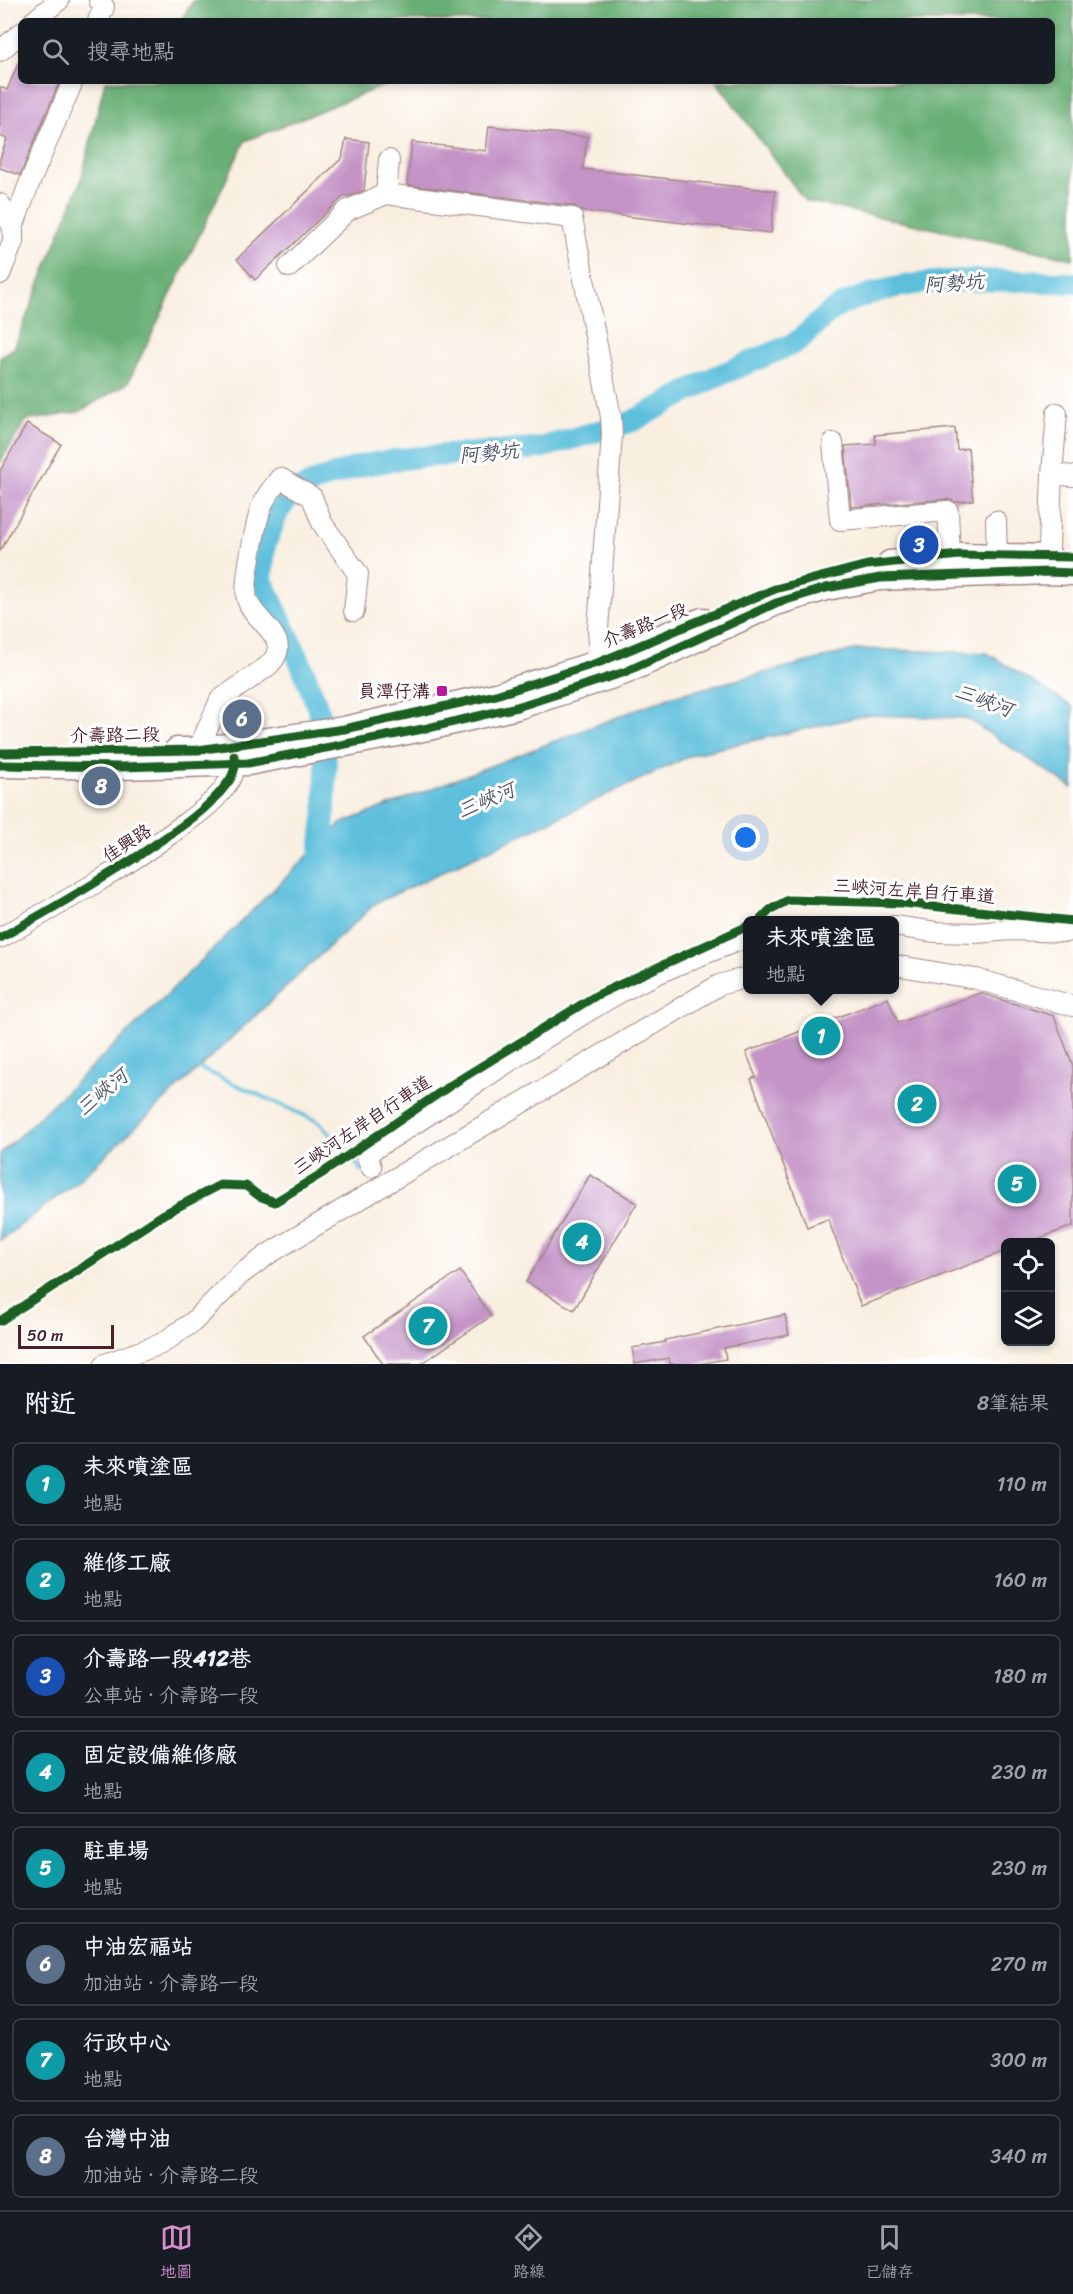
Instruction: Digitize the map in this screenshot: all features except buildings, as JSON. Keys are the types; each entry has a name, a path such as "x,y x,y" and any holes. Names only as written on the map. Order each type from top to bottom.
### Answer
{"main road":[{"name":"介壽路一段","path":"233,754 345,737 496,695 603,670 775,589 867,566 950,556 997,556 1057,562 1073,573"},
{"name":"介壽路一段","path":"603,670 625,672 776,603 826,588 880,578 1057,562"},
{"name":"介壽路二段","path":"0,753 198,750 233,754"},
{"name":"介壽路二段","path":"0,765 122,768 233,754"}],"street":[{"path":"37,18 58,0"},
{"path":"99,0 104,7 99,18"},
{"path":"0,51 18,36"},
{"path":"0,274 13,242 13,227 72,84"},
{"path":"386,194 389,160"},
{"path":"289,267 348,210 386,194 572,218 612,425 598,629 603,670"},
{"path":"0,204 13,227"},
{"path":"1057,413 1052,474 1057,562"},
{"path":"833,443 840,520 948,511 950,556"},
{"path":"1052,474 1073,476"},
{"path":"198,750 219,700 276,658 278,650 274,636 247,601 246,578 263,502 280,478 312,497 322,523 358,574 354,611"},
{"path":"996,521 997,556"},
{"name":"佳興路","path":"0,938 84,891 201,811 227,784 233,754"},
{"path":"899,927 936,932 975,933 1011,930 1067,932 1073,930"},
{"path":"371,1167 366,1154 503,1064 611,998 680,963 743,939"},
{"path":"899,966 976,979 1073,1006"},
{"path":"105,1364 161,1344 194,1322 241,1274 270,1253 719,985 743,978"}],"green space":[{"path":"194,0 1073,0 1073,259 805,201 718,84 1055,84 1055,18 182,18"},
{"path":"104,84 388,84 245,141 128,383 79,412 25,421 0,463 0,357 14,348 81,180"}],"water":[{"name":"三峽河","path":"858,649 987,653 1073,707 1073,788 966,718 866,715 694,754 376,903 79,1180 0,1241 0,1154 138,1023 340,824 669,697"}],"waterway":[{"name":"阿勢坑","path":"318,871 325,809 326,764 320,714 302,666 262,580 265,545 278,512 293,492 363,465 410,458 540,448 633,421 715,377 791,345 838,307 892,288 922,283 984,280 1073,283"},
{"path":"197,1067 319,1122 363,1171"}],"cycle path":[{"path":"0,753 198,750 344,729 496,695 600,662 775,589 867,565 959,555 1073,557"},
{"path":"0,765 122,767 248,763 428,728 517,707 625,672 776,603 826,588 880,578 1073,573"},
{"path":"0,938 106,876 186,823 208,805 228,782 235,767 234,756"},
{"name":"三峽河左岸自行車道","path":"764,916 788,900 902,903 1073,921"},
{"name":"三峽河左岸自行車道","path":"0,1321 164,1214 220,1185 246,1186 259,1196 275,1202 321,1174 451,1085 597,995 743,928"}],"place":[{"name":"介壽路一段412巷","path":"919,545"},
{"name":"員潭仔溝","path":"442,691"},
{"name":"中油宏福站","path":"242,719"},
{"name":"台灣中油","path":"101,786"},
{"name":"未來噴塗區","path":"821,1036"},
{"name":"維修工廠","path":"917,1104"},
{"name":"駐車場","path":"1017,1184"},
{"name":"固定設備維修廠","path":"582,1242"},
{"name":"行政中心","path":"428,1326"}]}
